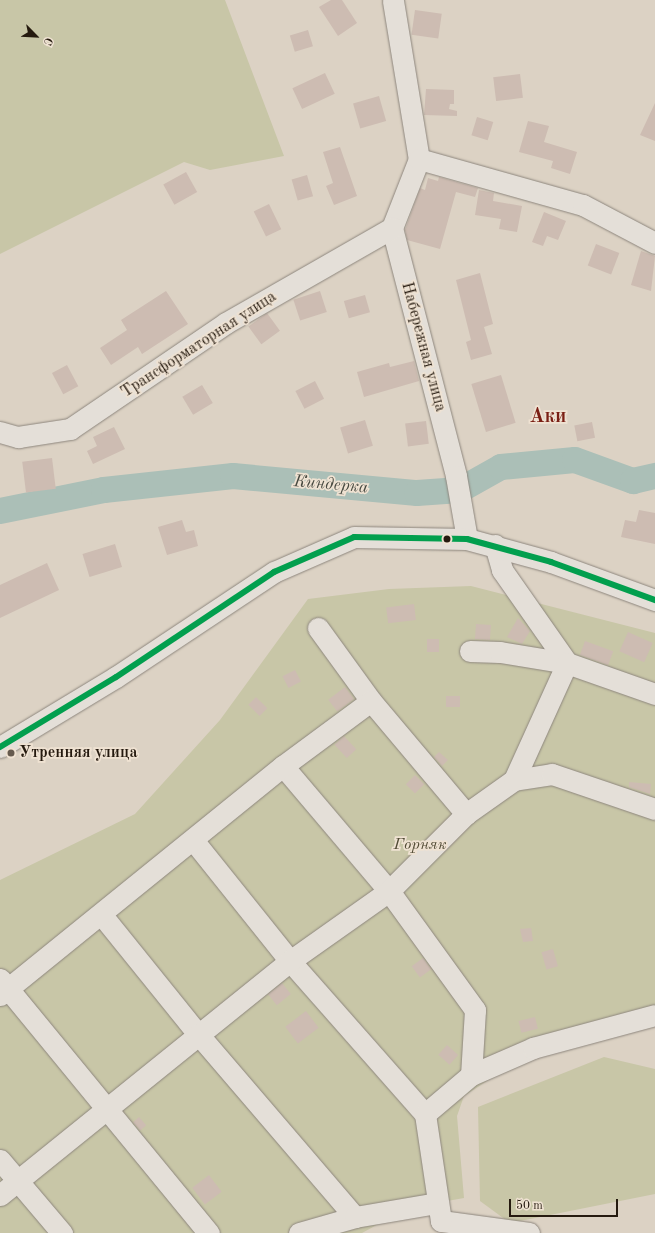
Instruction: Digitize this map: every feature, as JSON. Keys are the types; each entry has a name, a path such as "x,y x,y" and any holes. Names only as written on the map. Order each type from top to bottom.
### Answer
{"street":[{"path":"392,228 420,159 393,1"},
{"path":"420,159 583,205 655,243"},
{"name":"Трансформаторная улица","path":"0,432 18,437 70,429 226,323 392,228"},
{"name":"Набережная улица","path":"392,228 456,476 467,539"},
{"path":"0,747 116,677 274,572 354,537 467,539 495,545 655,600"},
{"path":"495,545 502,570 567,663"},
{"path":"318,628 371,701 466,814"},
{"path":"470,651 515,654 567,663 655,694"},
{"path":"514,780 567,663"},
{"path":"209,1233 3,988 101,914 283,766 371,701"},
{"path":"283,766 389,891 475,1010 471,1075"},
{"path":"0,1194 106,1111 198,1034 290,961 389,891 466,814 514,780 552,774 655,809"},
{"path":"193,840 290,961 425,1114 437,1203 441,1221 529,1233"},
{"path":"101,914 198,1034 355,1217"},
{"path":"425,1114 471,1075 533,1048 655,1015"},
{"path":"0,1160 62,1233"},
{"path":"299,1233 355,1217 437,1203"}],"green space":[{"path":"0,0 225,0 284,156 210,170 184,162 0,254"},
{"name":"Горняк","path":"471,586 655,633 655,1011 549,1041 464,1096 457,1116 464,1198 408,1208 362,1233 0,1233 0,880 135,814 220,720 308,599 389,589"},
{"path":"604,1057 655,1069 655,1194 510,1223 480,1201 478,1107"}],"building":[{"path":"331,0 342,0 357,23 338,36 319,7"},
{"path":"415,10 442,14 438,39 412,35"},
{"path":"308,30 313,46 295,52 290,36"},
{"path":"325,73 335,94 302,109 292,88"},
{"path":"520,74 523,98 496,101 493,77"},
{"path":"426,89 454,90 454,104 450,104 449,109 457,111 457,116 424,115"},
{"path":"379,96 386,121 360,128 353,103"},
{"path":"655,103 655,141 640,135"},
{"path":"477,117 493,122 488,140 471,135"},
{"path":"528,121 549,126 544,142 577,152 570,174 551,168 553,161 519,152"},
{"path":"340,147 357,196 334,205 326,186 333,183 323,152"},
{"path":"186,172 197,192 174,205 163,185"},
{"path":"307,175 313,196 298,201 292,179"},
{"path":"439,177 478,188 475,197 456,192 440,249 407,240 405,230 420,188 425,190 428,178 438,181"},
{"path":"479,190 494,193 493,201 522,206 517,232 499,229 501,219 475,215"},
{"path":"269,204 281,229 266,237 254,211"},
{"path":"544,212 566,221 558,240 547,236 543,246 532,242"},
{"path":"596,244 619,253 611,274 588,265"},
{"path":"641,251 655,256 651,291 631,285"},
{"path":"480,273 493,324 484,327 492,354 471,360 466,342 471,340 456,280"},
{"path":"166,291 188,324 142,354 138,347 111,365 100,348 127,330 121,320"},
{"path":"320,291 327,312 300,321 293,300"},
{"path":"365,295 370,312 349,318 344,301"},
{"path":"267,313 280,331 261,344 248,327"},
{"path":"414,361 419,381 364,397 357,372 389,363 390,367"},
{"path":"67,365 78,386 63,394 52,373"},
{"path":"501,375 516,423 486,432 471,384"},
{"path":"315,381 324,399 304,409 295,391"},
{"path":"202,385 213,403 193,415 182,397"},
{"path":"365,420 373,446 348,453 340,428"},
{"path":"426,421 429,444 408,446 405,424"},
{"path":"592,422 595,438 577,441 574,425"},
{"path":"114,427 125,449 93,464 87,451 97,446 93,437"},
{"path":"52,458 56,489 26,492 22,462"},
{"path":"639,510 655,513 655,544 621,537 625,520 636,522"},
{"path":"182,520 186,532 194,530 198,546 167,555 158,527"},
{"path":"115,544 122,567 90,577 82,554"},
{"path":"47,563 59,590 0,618 0,585"},
{"path":"414,604 416,620 388,623 386,607"},
{"path":"518,618 530,631 522,644 507,637"},
{"path":"476,624 491,625 490,640 475,639"},
{"path":"628,632 653,643 644,662 619,651"},
{"path":"427,639 439,639 439,652 427,652"},
{"path":"585,641 613,651 608,665 580,655"},
{"path":"295,670 301,682 288,688 283,676"},
{"path":"345,687 354,699 337,712 328,700"},
{"path":"446,696 460,696 460,707 446,707"},
{"path":"256,697 267,708 260,716 248,705"},
{"path":"344,736 356,749 347,758 334,745"},
{"path":"439,752 448,760 442,766 434,757"},
{"path":"415,775 424,784 415,793 406,784"},
{"path":"629,782 651,784 650,794 629,787"},
{"path":"531,928 533,941 523,942 520,929"},
{"path":"553,949 558,966 546,970 541,952"},
{"path":"423,958 431,969 420,978 412,966"},
{"path":"282,983 291,994 277,1005 268,994"},
{"path":"306,1011 319,1028 298,1043 285,1027"},
{"path":"535,1017 538,1029 521,1033 519,1021"},
{"path":"447,1045 458,1055 449,1065 438,1055"},
{"path":"139,1117 146,1125 140,1131 133,1122"},
{"path":"209,1175 222,1192 205,1204 192,1188"}],"waterway":[{"name":"Киндерка","path":"0,511 104,490 233,476 417,493 460,490 501,467 575,460 633,481 655,476"}],"transit line":[{"path":"0,747 116,677 274,572 354,537 467,539 551,562 655,600"}],"place":[{"name":"Утренняя улица","path":"11,753"}],"district":[{"name":"Аки","path":"548,417"}]}
